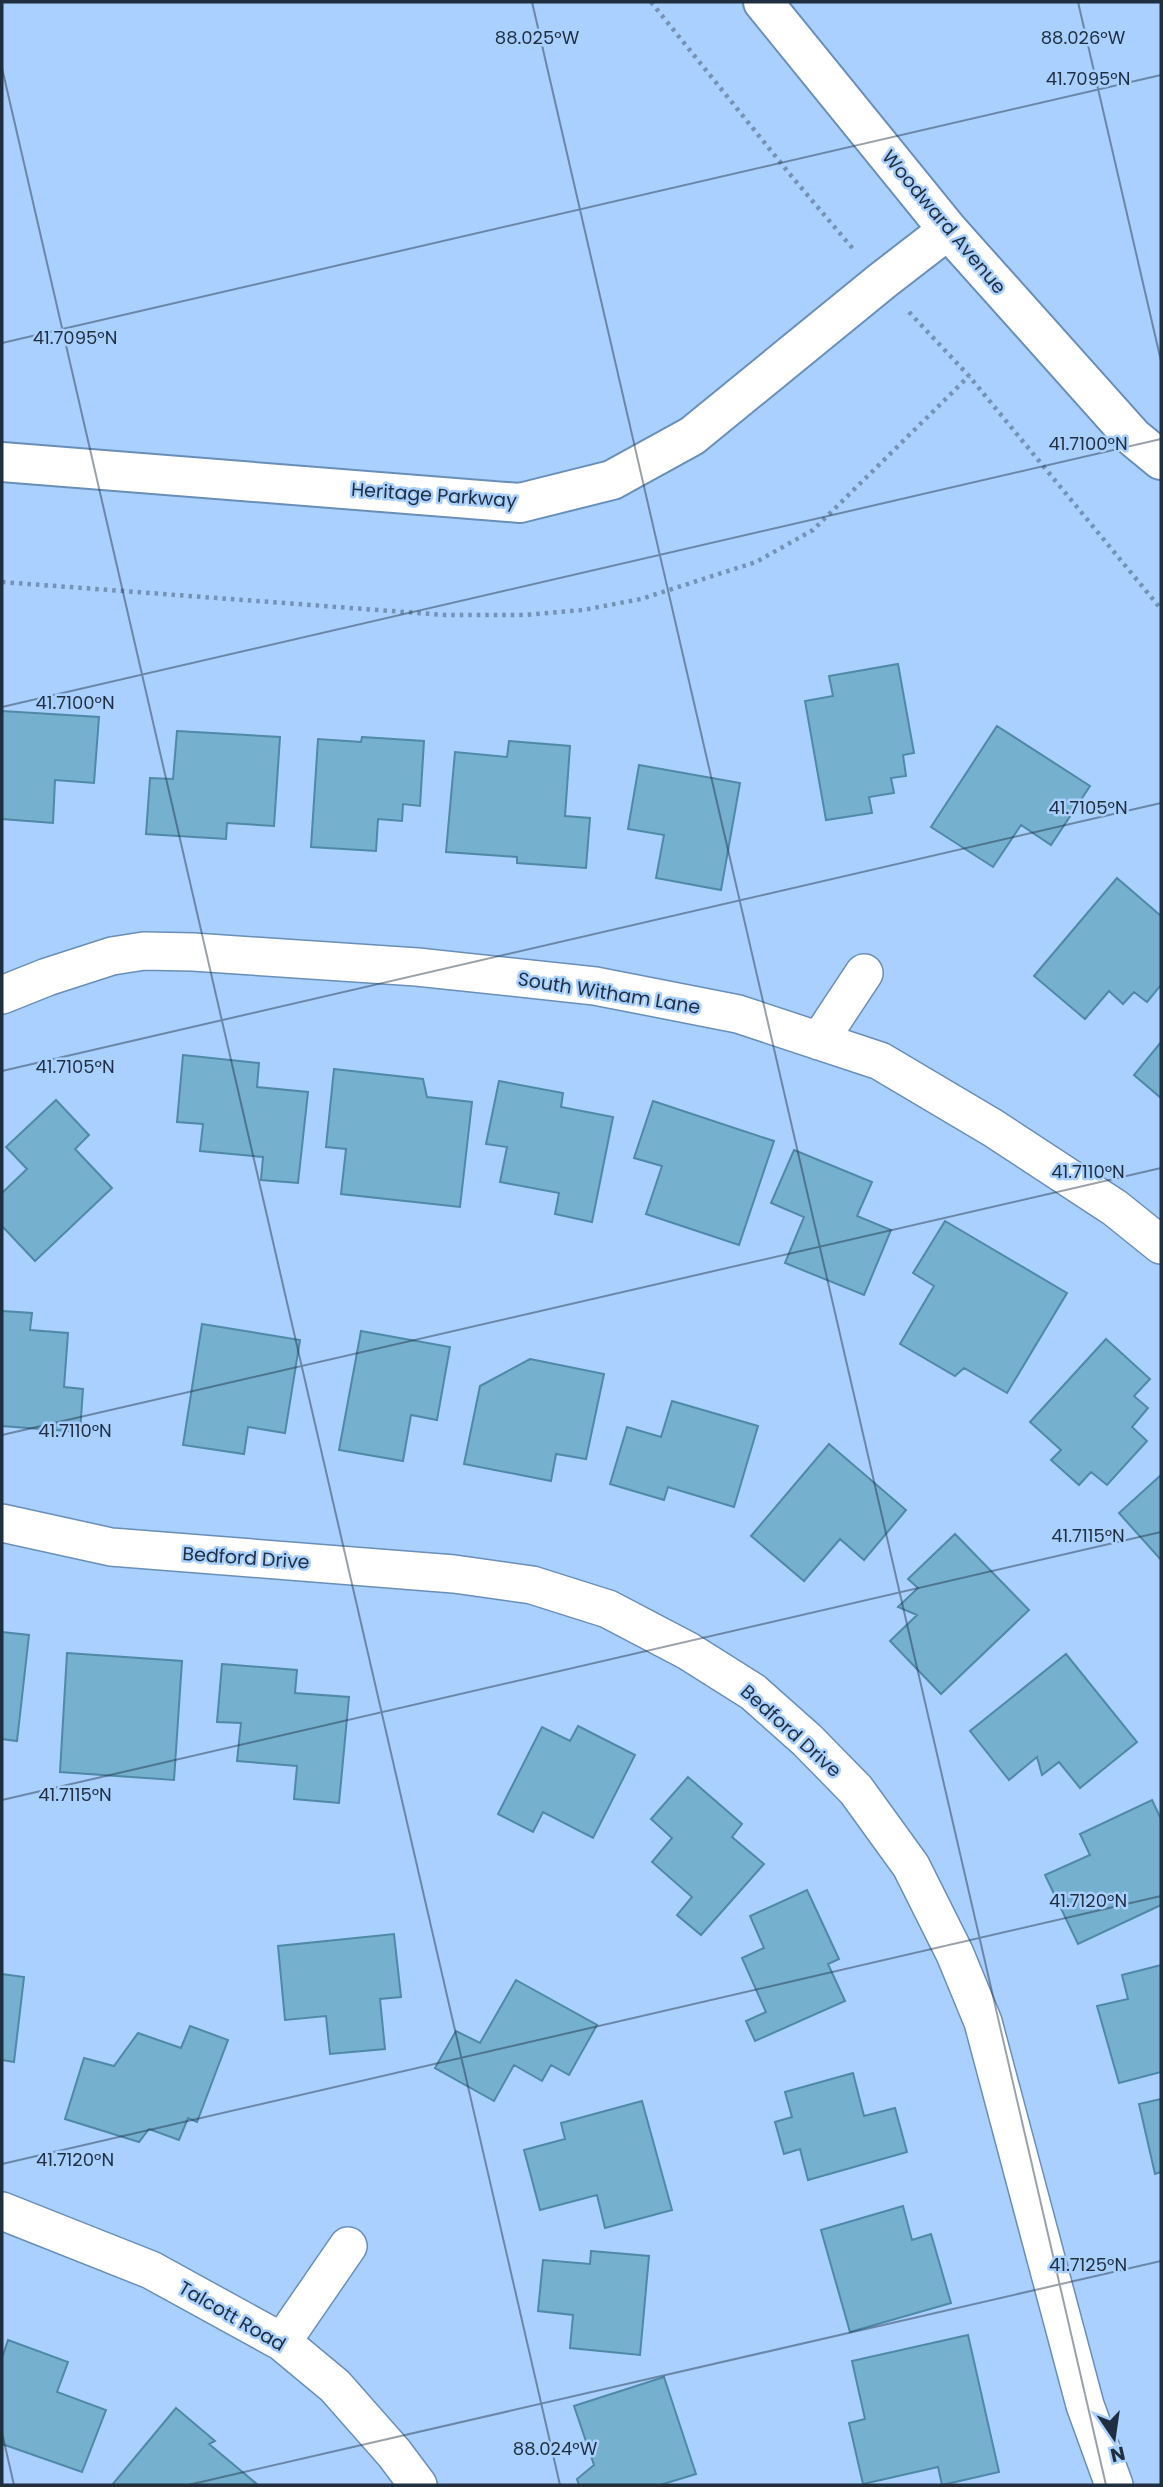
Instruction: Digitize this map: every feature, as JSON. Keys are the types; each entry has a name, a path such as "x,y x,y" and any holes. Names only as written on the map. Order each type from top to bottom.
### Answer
{"street":[{"name":"Woodward Avenue","path":"763,2 948,230 1147,449 1161,487"},
{"name":"Heritage Parkway","path":"2,462 520,503 612,480 692,436 948,230"},
{"name":"South Witham Lane","path":"2,995 112,956 144,951 193,952 417,967 595,986 738,1014 880,1061 993,1128 1115,1208 1161,1245"},
{"path":"819,1041 864,972"},
{"name":"Bedford Drive","path":"2,1522 111,1546 454,1574 532,1585 608,1609 688,1651 753,1692 856,1790 911,1866 955,1954 984,2022 1085,2405 1114,2485"},
{"name":"Talcott Road","path":"2,2211 151,2270 282,2342 335,2386 394,2453 418,2485"},
{"path":"282,2342 348,2246"}],"path":[{"path":"651,2 845,240"},
{"path":"925,329 969,376 1161,609"},
{"path":"2,582 445,615 525,615 583,610 641,599 756,562 813,530 969,376"}],"building":[{"path":"898,664 914,753 903,755 906,776 891,778 894,793 869,797 872,813 826,820 805,701 833,696 829,676"},
{"path":"2,711 99,717 94,783 55,780 53,823 2,819"},
{"path":"997,726 1090,786 1051,845 1021,825 993,867 931,827"},
{"path":"177,731 280,737 274,826 227,823 226,839 146,834 150,778 173,779"},
{"path":"362,737 424,741 420,806 403,804 402,821 378,819 376,851 311,847 318,739 361,742"},
{"path":"509,741 570,746 565,816 590,818 586,868 517,863 517,857 446,852 455,752 507,757"},
{"path":"639,765 740,783 721,890 656,878 664,835 628,829"},
{"path":"1117,878 1161,916 1161,985 1147,1002 1134,992 1123,1004 1109,991 1085,1019 1034,976"},
{"path":"1161,1042 1161,1098 1134,1075"},
{"path":"183,1055 259,1063 257,1087 308,1092 298,1183 261,1180 263,1157 200,1151 203,1124 177,1122"},
{"path":"334,1069 423,1079 427,1097 472,1102 460,1207 341,1194 346,1149 326,1147"},
{"path":"499,1081 563,1093 561,1107 613,1117 592,1222 555,1214 559,1193 500,1182 507,1147 486,1144"},
{"path":"56,1100 89,1135 75,1149 112,1188 35,1261 2,1226 2,1193 27,1169 6,1147"},
{"path":"653,1101 774,1141 739,1245 646,1214 662,1166 634,1158"},
{"path":"794,1150 872,1182 857,1216 891,1230 864,1295 785,1263 804,1217 771,1203"},
{"path":"945,1221 1067,1293 1007,1393 964,1368 955,1376 900,1344 934,1286 913,1273"},
{"path":"2,1311 32,1313 30,1330 68,1333 64,1387 83,1389 80,1432 2,1426"},
{"path":"202,1324 300,1340 285,1433 248,1427 244,1454 183,1445"},
{"path":"361,1331 450,1347 437,1420 411,1415 403,1461 339,1450"},
{"path":"1106,1339 1150,1379 1134,1396 1148,1408 1132,1427 1147,1441 1107,1485 1091,1472 1079,1485 1051,1460 1061,1450 1030,1422"},
{"path":"530,1359 604,1374 586,1459 556,1454 551,1481 464,1464 480,1386"},
{"path":"672,1401 758,1426 734,1507 668,1487 664,1500 610,1484 627,1427 661,1437"},
{"path":"829,1444 906,1510 864,1560 840,1539 804,1581 751,1536"},
{"path":"1161,1475 1161,1560 1119,1513"},
{"path":"955,1534 1029,1610 941,1694 890,1641 917,1615 898,1607 918,1588 908,1579"},
{"path":"2,1632 29,1635 17,1741 2,1739"},
{"path":"67,1653 182,1661 174,1780 60,1772"},
{"path":"1066,1654 1137,1742 1080,1788 1059,1762 1042,1775 1037,1757 1009,1780 970,1731"},
{"path":"222,1664 297,1670 295,1693 349,1697 339,1803 294,1799 297,1766 237,1761 241,1723 217,1722"},
{"path":"578,1726 635,1755 593,1838 543,1812 533,1832 498,1814 542,1727 570,1741"},
{"path":"688,1777 742,1824 732,1837 764,1864 701,1935 677,1915 692,1897 652,1862 672,1838 651,1819"},
{"path":"1152,1800 1161,1819 1161,1905 1078,1944 1045,1875 1090,1855 1080,1834"},
{"path":"807,1890 839,1959 828,1964 845,2001 755,2041 746,2021 766,2012 742,1958 764,1948 750,1916"},
{"path":"394,1934 401,1997 380,1999 385,2049 330,2054 326,2016 285,2020 278,1946"},
{"path":"1161,1965 1161,2072 1119,2083 1097,2006 1128,1999 1122,1975"},
{"path":"2,1974 24,1977 14,2062 2,2060"},
{"path":"516,1980 597,2025 569,2075 551,2065 542,2081 514,2065 494,2101 435,2068 456,2031 480,2043"},
{"path":"190,2026 228,2040 197,2122 188,2118 179,2140 149,2129 139,2142 65,2119 84,2058 114,2066 138,2033 181,2048"},
{"path":"853,2073 864,2116 895,2108 907,2152 808,2180 800,2149 784,2154 775,2122 792,2117 785,2092"},
{"path":"1161,2099 1161,2172 1155,2174 1139,2104"},
{"path":"642,2101 672,2210 605,2228 597,2195 540,2210 524,2150 565,2139 561,2123"},
{"path":"903,2206 912,2240 931,2234 951,2303 850,2332 821,2230"},
{"path":"591,2251 649,2256 640,2355 570,2348 573,2315 538,2311 543,2260 590,2264"},
{"path":"968,2335 999,2472 942,2485 938,2467 863,2484 849,2423 865,2419 852,2361"},
{"path":"8,2340 68,2362 57,2392 106,2410 82,2472 2,2444 2,2358"},
{"path":"664,2377 696,2474 660,2485 579,2485 577,2479 594,2465 574,2406"},
{"path":"176,2408 215,2441 209,2444 258,2485 112,2485"}]}
